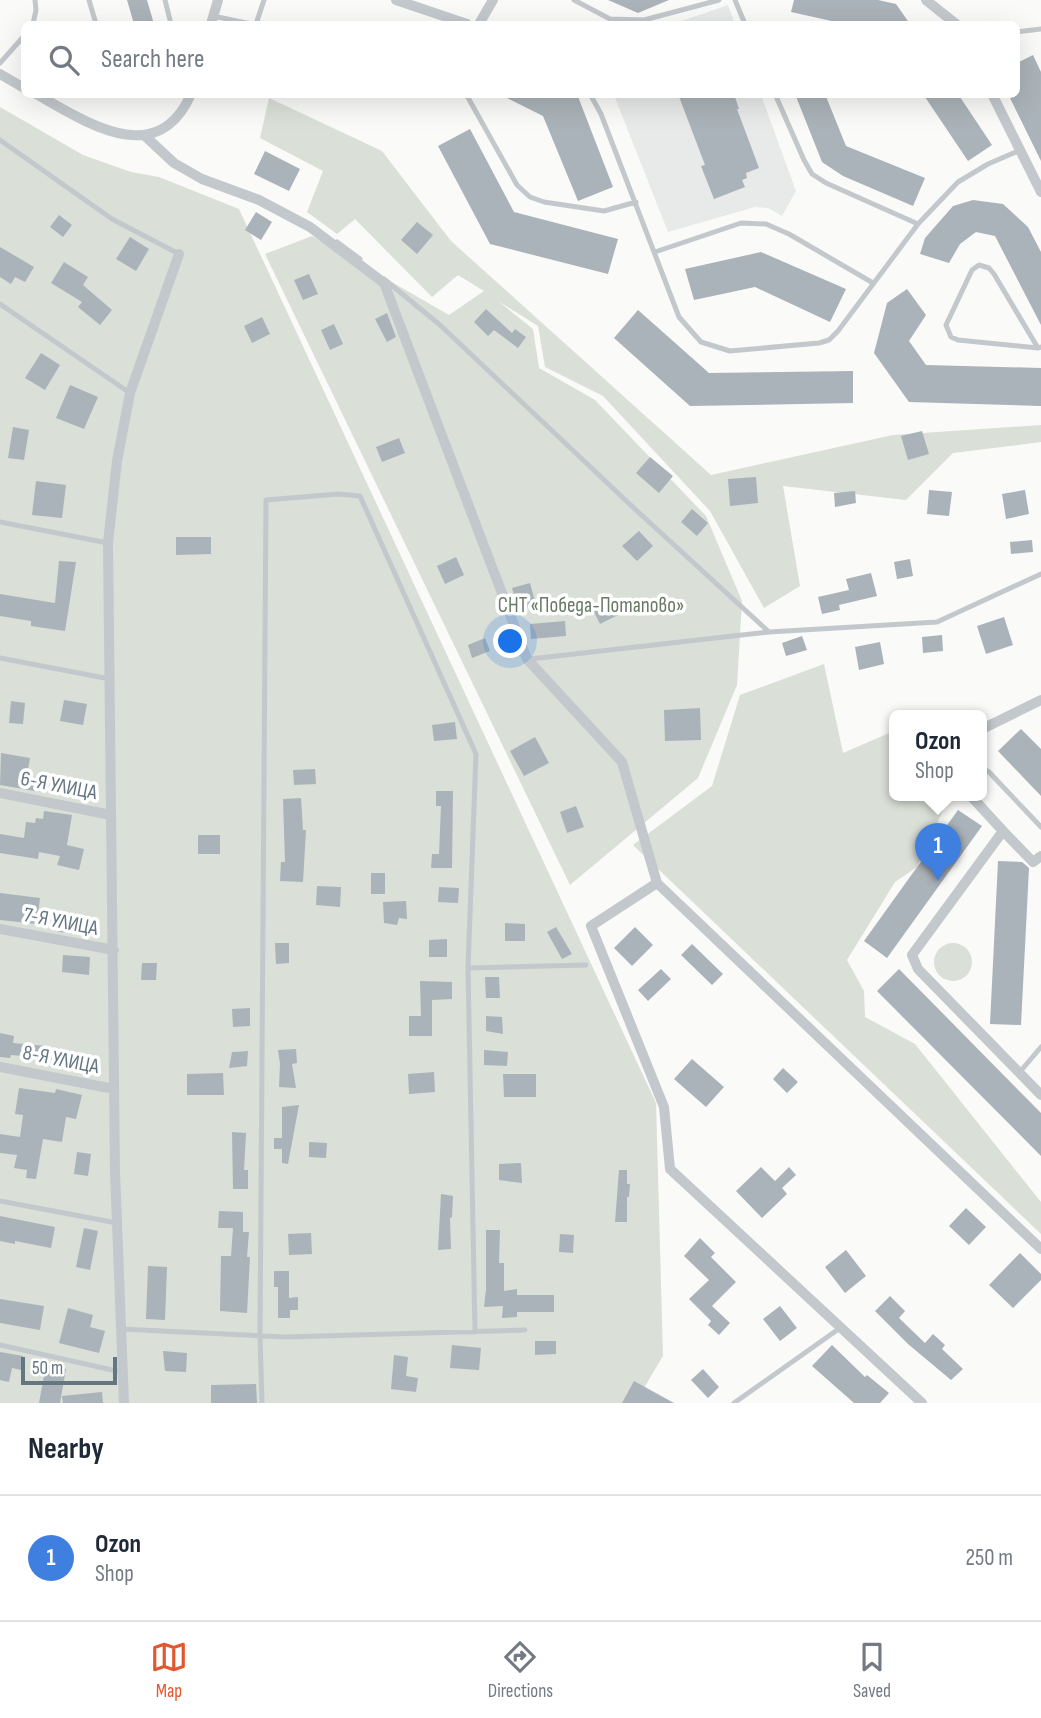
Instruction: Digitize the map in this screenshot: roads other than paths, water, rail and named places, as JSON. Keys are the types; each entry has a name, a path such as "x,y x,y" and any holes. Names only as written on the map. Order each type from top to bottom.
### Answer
{"street":[{"path":"212,20 218,0"},
{"path":"396,0 458,21"},
{"path":"481,21 493,0"},
{"path":"926,0 952,21"},
{"path":"0,74 21,86"},
{"path":"44,98 123,136 145,136 157,132 173,121 188,98"},
{"path":"994,98 1041,192"},
{"path":"145,136 174,163 193,174 212,184 258,200 310,227 384,284 527,659 622,762 657,883 1041,1249"},
{"path":"124,1403 114,1089 108,543 117,461 130,393 179,254"},
{"path":"987,727 1041,701"},
{"name":"6-Я УЛИЦА","path":"0,793 111,815"},
{"path":"976,801 1033,862 1041,856"},
{"path":"1003,831 914,951 912,960 1041,1095"},
{"path":"657,883 591,926 664,1107 670,1169 842,1327 918,1401"},
{"name":"7-Я УЛИЦА","path":"0,929 114,950"},
{"name":"8-Я УЛИЦА","path":"0,1067 114,1089"}],"lane":[{"path":"34,21 35,0"},
{"path":"89,0 95,21"},
{"path":"165,0 170,21"},
{"path":"255,21 264,0"},
{"path":"574,0 610,19 644,20 719,0"},
{"path":"735,0 744,21"},
{"path":"1020,32 1041,29"},
{"path":"0,63 21,39"},
{"path":"468,98 517,185 530,197 544,202 604,211 635,202"},
{"path":"592,98 601,114 679,317 701,342 730,351 829,340 918,224 958,182 1018,150"},
{"path":"777,98 812,174 826,183 918,224"},
{"path":"0,140 112,219 179,254"},
{"path":"654,252 741,223 766,224 789,234 873,282"},
{"path":"310,227 346,247 440,325 635,510 769,632"},
{"path":"979,265 989,268 1039,347 958,340 951,337 946,325 972,270 979,265"},
{"path":"0,304 130,393"},
{"path":"262,1403 260,1336 266,500 360,496 476,754 468,968 475,1332"},
{"path":"0,522 108,543"},
{"path":"527,659 769,632 937,622 1041,574"},
{"path":"0,658 110,679"},
{"path":"987,773 1041,827"},
{"path":"468,968 586,965"},
{"path":"1019,1073 1041,1047"},
{"path":"0,1201 117,1223"},
{"path":"734,1403 842,1327"},
{"path":"120,1329 260,1336 525,1330"},
{"path":"0,1345 121,1372"}],"place":[{"name":"Ozon","path":"938,881"}],"park label":[{"name":"СНТ «Победа-Потапово»","path":"591,605"}]}
